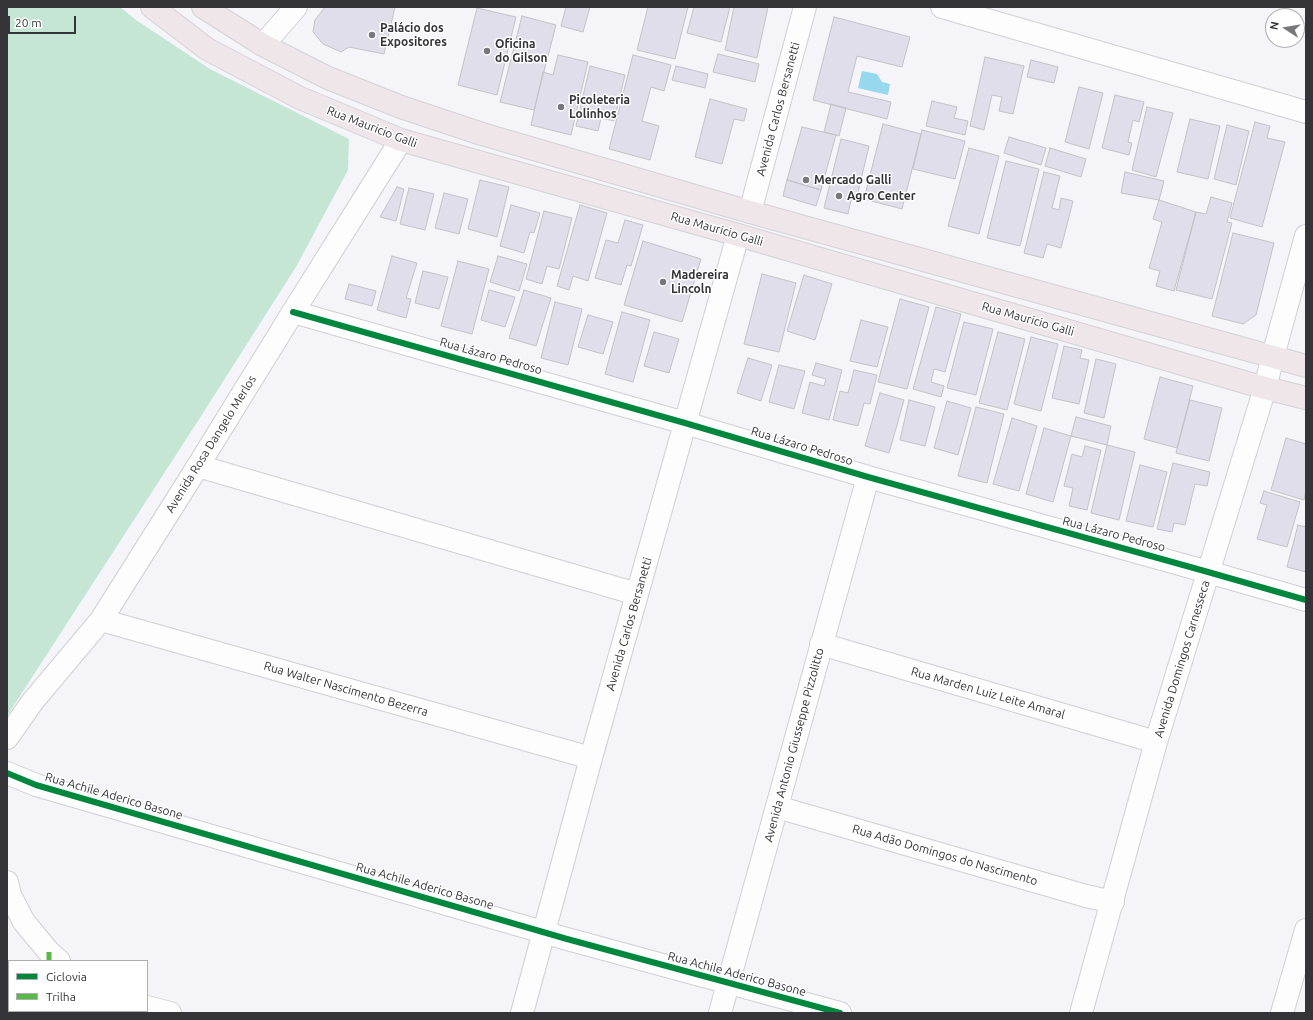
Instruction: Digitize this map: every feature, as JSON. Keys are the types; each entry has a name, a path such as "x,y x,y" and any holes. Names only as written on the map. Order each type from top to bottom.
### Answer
{"main road":[{"name":"Rua Mauricio Galli","path":"152,7 207,49 300,98 401,140 738,235 1265,388 1306,398"},
{"path":"203,7 263,45 328,78 401,107 482,134 750,212 1306,366"}],"street":[{"path":"263,45 296,7"},
{"name":"Avenida Carlos Bersanetti","path":"750,212 805,7"},
{"path":"942,7 1306,112"},
{"name":"Avenida Rosa Dangelo Merlos","path":"7,738 33,701 101,620 198,466 292,312 401,140"},
{"name":"Avenida Carlos Bersanetti","path":"522,1013 591,758 738,235"},
{"name":"Avenida Domingos Carnesseca","path":"1081,1013 1113,902 1156,742 1265,388 1306,236"},
{"name":"Rua Lázaro Pedroso","path":"292,312 685,423 868,477 1306,600"},
{"path":"198,466 637,594"},
{"name":"Avenida Antonio Giusseppe Pizzolitto","path":"720,1013 868,477"},
{"name":"Rua Walter Nascimento Bezerra","path":"101,620 591,758"},
{"name":"Rua Marden Luiz Leite Amaral","path":"821,644 1156,742"},
{"name":"Rua Achile Aderico Basone","path":"7,773 36,785 544,932 728,984 750,988 840,1013"},
{"name":"Rua Adão Domingos do Nascimento","path":"777,807 1086,896 1113,902"},
{"path":"7,882 10,895 24,922 49,952 58,960"},
{"path":"1282,1013 1302,960 1306,930"},
{"path":"148,1007 170,1013"}],"green space":[{"path":"7,7 120,7 136,20 210,69 349,139 348,170 296,267 7,716"}],"water":[{"path":"862,71 877,74 882,82 890,84 888,95 858,88"}],"building":[{"path":"325,7 395,7 384,54 349,47 341,52 323,44 313,32 315,20"},
{"path":"566,7 590,7 583,32 561,26"},
{"path":"648,7 688,7 675,59 637,50"},
{"path":"694,7 730,7 721,42 687,33"},
{"path":"734,7 768,7 757,58 725,50"},
{"name":"Oficina do Gilson","path":"477,8 516,17 497,95 458,85"},
{"path":"522,16 556,25 534,110 500,102"},
{"path":"834,17 910,37 902,67 857,56 848,92 891,102 887,119 813,100"},
{"path":"718,54 759,64 755,82 713,72"},
{"path":"558,55 588,62 571,135 531,125 543,72 553,75"},
{"path":"633,55 671,65 664,91 651,87 642,121 659,126 650,160 609,149"},
{"path":"985,57 1024,66 1013,114 999,111 1002,97 992,95 984,130 970,126"},
{"path":"1031,60 1058,67 1054,83 1027,77"},
{"path":"590,66 625,75 614,121 601,118 598,131 576,126"},
{"path":"676,66 708,74 705,88 672,80"},
{"path":"1079,87 1103,93 1089,149 1065,142"},
{"path":"1115,95 1144,102 1139,122 1133,120 1128,142 1132,143 1129,155 1102,148"},
{"path":"710,99 747,109 744,121 734,119 722,164 695,157"},
{"path":"932,101 957,107 954,118 968,121 965,135 926,126"},
{"path":"831,104 846,108 839,136 824,132"},
{"path":"1147,107 1173,113 1156,177 1132,170"},
{"path":"1190,119 1220,126 1208,179 1177,172"},
{"path":"1255,122 1270,126 1267,138 1285,142 1262,227 1230,218"},
{"path":"883,124 921,134 902,209 864,199"},
{"path":"1227,125 1249,131 1236,185 1214,179"},
{"path":"802,127 836,135 821,190 787,180"},
{"path":"922,130 965,141 955,179 913,169"},
{"path":"1009,137 1046,148 1041,165 1004,153"},
{"path":"841,139 869,146 856,201 851,200 848,214 824,208"},
{"path":"969,148 999,156 979,234 948,226"},
{"path":"1050,148 1086,159 1081,177 1045,166"},
{"path":"1006,161 1039,169 1020,246 987,238"},
{"path":"1044,172 1060,176 1052,208 1059,210 1061,198 1073,201 1061,248 1047,244 1043,258 1024,253"},
{"path":"1125,172 1164,181 1159,200 1121,193"},
{"path":"480,180 509,187 497,237 468,229"},
{"path":"787,180 821,190 816,206 783,196"},
{"path":"397,187 404,189 396,221 380,217"},
{"path":"409,188 434,194 425,230 400,224"},
{"path":"444,193 468,199 459,234 435,228"},
{"path":"1211,197 1232,203 1227,222 1232,223 1212,299 1176,290 1196,212 1206,214"},
{"path":"1159,200 1196,212 1174,291 1156,286 1160,271 1149,268 1162,222 1153,219"},
{"path":"511,205 540,213 534,233 530,232 524,253 500,246"},
{"path":"580,205 607,213 588,281 573,276 569,290 557,286"},
{"path":"544,211 572,218 559,269 547,266 542,284 526,279"},
{"path":"625,220 643,225 631,266 627,265 621,285 595,278 606,240 618,243"},
{"path":"1233,233 1274,243 1256,315 1243,324 1212,316"},
{"name":"Madereira Lincoln","path":"643,241 701,259 682,322 624,305"},
{"path":"392,256 417,263 406,298 411,299 406,318 377,310"},
{"path":"498,256 527,264 519,291 490,282"},
{"path":"458,261 489,269 472,334 441,326"},
{"path":"423,271 448,277 439,309 415,303"},
{"path":"762,274 796,283 779,352 744,344"},
{"path":"804,275 832,284 815,340 787,331"},
{"path":"349,284 376,291 372,306 345,299"},
{"path":"489,290 515,297 505,327 481,320"},
{"path":"524,290 551,298 536,346 509,338"},
{"path":"900,299 929,307 907,389 878,382"},
{"path":"555,302 582,309 568,365 541,358"},
{"path":"936,307 961,314 945,372 934,369 931,382 944,386 941,397 913,389"},
{"path":"622,312 650,320 633,382 605,374"},
{"path":"588,315 613,322 603,354 578,347"},
{"path":"861,320 888,327 877,367 850,361"},
{"path":"964,322 993,329 976,395 947,388"},
{"path":"654,332 679,339 669,373 644,366"},
{"path":"998,332 1025,339 1007,410 979,403"},
{"path":"1031,337 1058,344 1041,411 1014,404"},
{"path":"1064,346 1082,350 1080,358 1089,360 1079,404 1052,398"},
{"path":"748,358 772,365 761,401 737,393"},
{"path":"1096,359 1116,364 1104,418 1084,413"},
{"path":"816,363 842,370 829,420 802,413 810,382 824,386 826,379 812,375"},
{"path":"779,365 805,371 794,409 769,402"},
{"path":"854,370 877,375 870,404 864,403 858,426 833,420 840,391 848,393"},
{"path":"1160,377 1193,386 1177,448 1144,439"},
{"path":"880,393 904,400 889,453 865,446"},
{"path":"909,400 935,407 925,446 900,440"},
{"path":"1190,400 1222,408 1209,461 1176,453"},
{"path":"947,401 971,408 958,455 934,448"},
{"path":"976,407 1004,414 987,483 958,476"},
{"path":"1076,417 1111,426 1107,445 1071,436"},
{"path":"1012,418 1037,426 1019,491 993,484"},
{"path":"1044,428 1071,436 1053,502 1026,494"},
{"path":"1286,438 1306,444 1306,491 1304,500 1271,490"},
{"path":"1107,445 1135,452 1119,520 1091,513"},
{"path":"1085,446 1101,450 1087,510 1069,506 1073,488 1064,486 1072,454 1082,457"},
{"path":"1173,463 1210,472 1207,486 1195,484 1185,525 1174,523 1172,532 1157,529"},
{"path":"1140,465 1167,472 1153,527 1126,521"},
{"path":"1264,491 1300,502 1287,547 1257,539 1267,505 1260,503"},
{"path":"1298,525 1306,527 1306,572 1287,567"}],"marked path":[{"path":"49,952 49,960"}],"cycle path":[{"path":"293,312 685,423 868,477 1306,600"},
{"path":"7,773 36,785 567,939 840,1013"}],"place":[{"name":"Palácio dos Expositores","path":"372,35"},
{"name":"Oficina do Gilson","path":"487,51"},
{"name":"Picoleteria Lolinhos","path":"561,107"},
{"name":"Mercado Galli","path":"806,180"},
{"name":"Agro Center","path":"839,196"},
{"name":"Madereira Lincoln","path":"663,282"}]}
